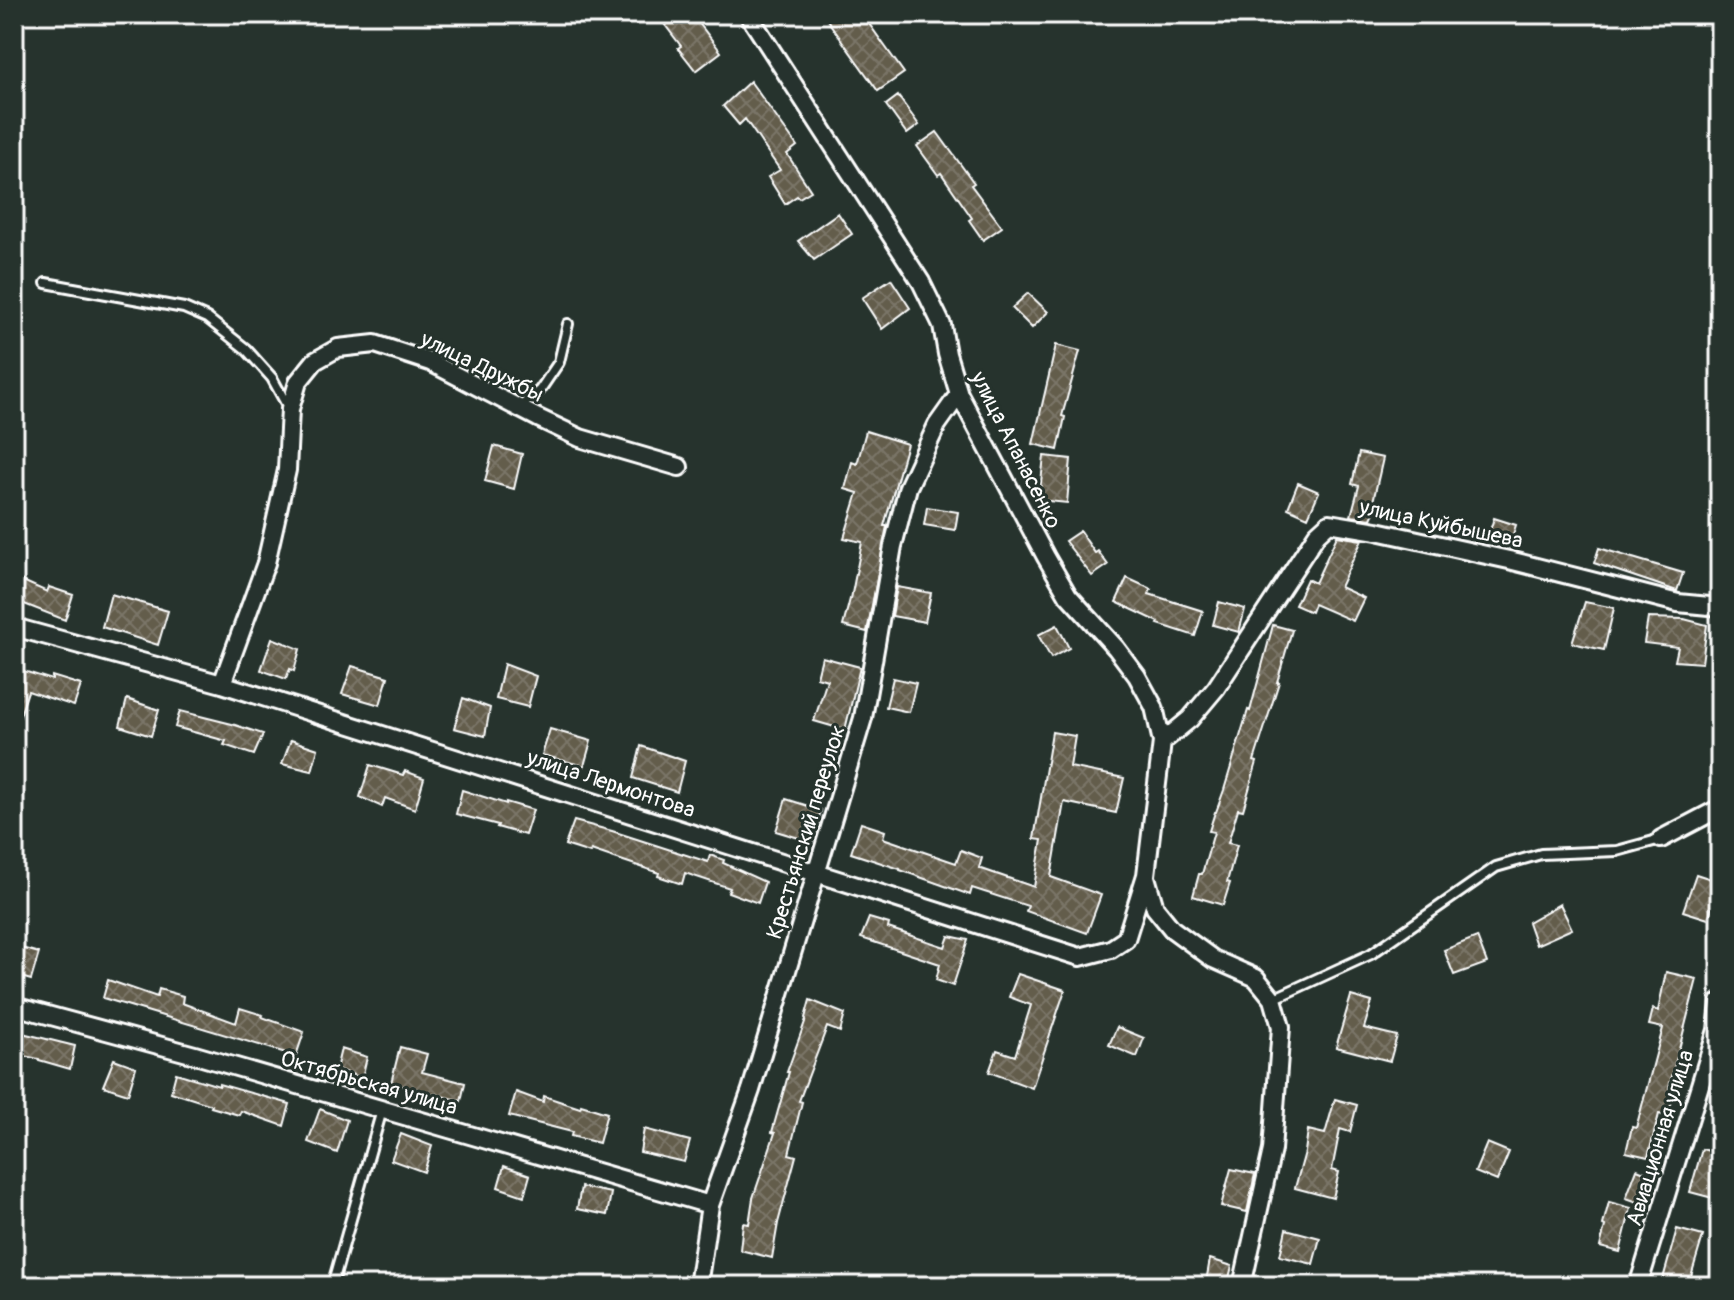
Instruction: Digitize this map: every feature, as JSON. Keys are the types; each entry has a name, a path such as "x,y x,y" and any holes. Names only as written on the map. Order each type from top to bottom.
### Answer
{"street":[{"name":"улица Апанасенко","path":"748,14 921,282 942,325 959,394 1068,595 1116,648 1137,676 1154,707 1162,742 1146,875"},
{"name":"улица Дружбы","path":"222,684 266,563 287,470 290,409 298,382 315,361 338,348 375,344 430,362 580,438 679,467"},
{"name":"Крестьянский переулок","path":"698,1286 710,1205 751,1090 863,718 893,546 908,487 937,425 959,394"},
{"name":"улица Куйбышева","path":"1162,742 1190,719 1216,688 1317,534 1329,523 1509,560 1678,603 1720,607"},
{"name":"улица Лермонтова","path":"14,627 222,684 1080,957 1111,949 1126,939 1146,875"},
{"path":"1661,839 1720,808"},
{"path":"1146,875 1155,908 1172,929 1213,959 1256,978 1273,999 1281,1027 1272,1150 1242,1286"},
{"name":"Авиационная улица","path":"1638,1286 1717,1030 1720,1002"},
{"name":"Октябрьская улица","path":"14,1006 195,1055 710,1205"}],"lane":[{"path":"46,283 184,308 207,318 246,349 272,378 290,409"},
{"path":"519,408 540,390 559,362 568,324"},
{"path":"1273,999 1371,954 1496,867 1541,854 1617,851 1661,839"},
{"path":"332,1286 382,1110"}],"building":[{"path":"672,14 692,14 721,52 696,71 662,21"},
{"path":"823,14 862,14 904,73 878,91"},
{"path":"750,81 797,146 787,154 811,191 785,204 768,177 780,170 745,119 739,125 723,106"},
{"path":"898,96 919,125 907,134 886,105"},
{"path":"937,132 1002,227 983,240 941,173 938,175 917,146"},
{"path":"838,213 852,234 814,260 798,241"},
{"path":"891,279 910,308 882,329 862,298"},
{"path":"1028,293 1048,312 1032,328 1012,308"},
{"path":"1056,345 1080,351 1062,416 1065,417 1058,450 1033,444"},
{"path":"866,431 907,444 884,526 887,526 867,632 843,626 862,542 844,538 858,493 845,489 852,462 857,464"},
{"path":"494,446 522,454 514,489 485,481"},
{"path":"1359,453 1383,458 1372,506 1376,508 1371,519 1351,516 1359,486 1352,484"},
{"path":"1044,456 1071,459 1067,503 1039,500"},
{"path":"1298,483 1319,492 1308,517 1288,508"},
{"path":"927,507 958,512 955,530 924,525"},
{"path":"1494,518 1516,525 1509,547 1487,540"},
{"path":"1080,531 1095,553 1098,551 1108,565 1092,576 1065,541"},
{"path":"1337,536 1362,540 1340,587 1364,598 1353,621 1314,604 1311,612 1295,605 1307,579 1315,583"},
{"path":"1599,548 1683,573 1677,591 1594,563"},
{"path":"14,577 47,592 49,587 73,595 65,620 14,600"},
{"path":"1127,578 1151,589 1149,594 1203,611 1195,636 1158,624 1116,602"},
{"path":"897,587 931,593 925,622 892,616"},
{"path":"111,594 168,611 158,645 102,627"},
{"path":"1219,602 1245,609 1239,632 1213,625"},
{"path":"1585,602 1614,608 1604,650 1572,643"},
{"path":"1648,618 1684,619 1707,625 1702,663 1675,661 1678,647 1644,643"},
{"path":"1057,625 1069,648 1051,658 1038,635"},
{"path":"1273,625 1292,630 1243,810 1238,809 1228,843 1237,845 1223,905 1193,896 1214,832 1209,831 1250,711"},
{"path":"272,638 300,649 294,671 290,669 286,679 261,670"},
{"path":"822,657 860,667 845,730 814,721 827,680 817,677"},
{"path":"504,664 536,676 528,707 496,699"},
{"path":"352,666 388,677 380,705 342,694"},
{"path":"14,668 81,685 74,706 28,691 18,722 14,722"},
{"path":"893,678 916,683 909,712 886,707"},
{"path":"463,698 490,708 485,736 454,728"},
{"path":"127,699 159,710 151,736 120,726"},
{"path":"180,711 263,734 254,755 224,745 226,741 175,727"},
{"path":"550,729 591,741 584,766 542,755"},
{"path":"1052,732 1075,736 1070,767 1124,778 1116,813 1064,802 1051,877 1101,895 1087,933 1026,911 1028,906 972,888 970,895 851,853 861,823 885,831 883,838 956,863 961,850 982,858 979,868 1034,887 1042,840 1034,839"},
{"path":"291,740 318,749 312,771 282,764"},
{"path":"641,746 685,761 677,792 633,778"},
{"path":"370,765 424,778 415,809 385,798 382,807 360,797"},
{"path":"462,790 533,810 525,835 456,814"},
{"path":"786,799 821,810 812,842 776,831"},
{"path":"574,821 708,862 710,855 724,860 723,863 765,882 758,903 728,892 730,888 685,873 682,884 591,850 590,853 565,845"},
{"path":"1696,874 1720,882 1708,919 1683,911"},
{"path":"1560,904 1572,929 1536,945 1528,922"},
{"path":"869,918 889,924 888,928 945,947 949,936 968,940 953,986 936,980 940,964 861,938"},
{"path":"1477,937 1487,963 1454,975 1444,950"},
{"path":"14,946 39,953 31,980 14,975"},
{"path":"1666,972 1697,979 1669,1088 1676,1089 1667,1116 1659,1114 1648,1157 1626,1152 1632,1127 1636,1128 1663,1028 1649,1025 1653,1009 1658,1011"},
{"path":"1018,974 1065,990 1032,1088 989,1072 997,1050 1015,1056 1031,1005 1009,997"},
{"path":"108,980 157,997 159,989 183,996 182,1003 236,1023 240,1008 263,1015 304,1032 296,1056 103,998"},
{"path":"1351,996 1372,1002 1364,1028 1397,1036 1390,1061 1336,1047"},
{"path":"810,1000 845,1014 840,1032 827,1027 799,1101 802,1102 789,1154 796,1156 772,1258 740,1250 743,1223 749,1224 753,1198 775,1133 772,1132 787,1072"},
{"path":"1117,1027 1144,1038 1137,1057 1109,1045"},
{"path":"14,1031 75,1046 70,1069 14,1054"},
{"path":"400,1047 427,1054 422,1072 465,1083 461,1101 391,1083"},
{"path":"341,1049 367,1057 362,1078 336,1069"},
{"path":"114,1059 136,1067 128,1094 103,1086"},
{"path":"176,1073 290,1104 284,1126 241,1111 239,1115 211,1107 171,1092"},
{"path":"516,1092 543,1102 544,1096 607,1113 599,1143 571,1136 572,1132 509,1116"},
{"path":"1335,1099 1357,1105 1350,1132 1340,1129 1332,1170 1339,1172 1333,1198 1295,1188 1308,1130 1325,1134"},
{"path":"320,1109 347,1120 337,1153 308,1142"},
{"path":"644,1129 690,1141 684,1162 640,1152"},
{"path":"401,1134 432,1146 424,1172 391,1160"},
{"path":"1487,1143 1509,1152 1497,1181 1475,1172"},
{"path":"1702,1149 1720,1154 1720,1200 1690,1192"},
{"path":"504,1166 530,1175 524,1196 498,1187"},
{"path":"1231,1169 1255,1174 1247,1212 1221,1206"},
{"path":"1637,1169 1652,1175 1643,1204 1626,1198"},
{"path":"581,1187 611,1193 607,1215 577,1209"},
{"path":"1609,1202 1631,1208 1620,1252 1600,1247"},
{"path":"1286,1229 1320,1238 1313,1264 1280,1256"},
{"path":"1677,1229 1703,1236 1688,1286 1661,1286"},
{"path":"1210,1259 1232,1266 1227,1286 1206,1282"}]}
